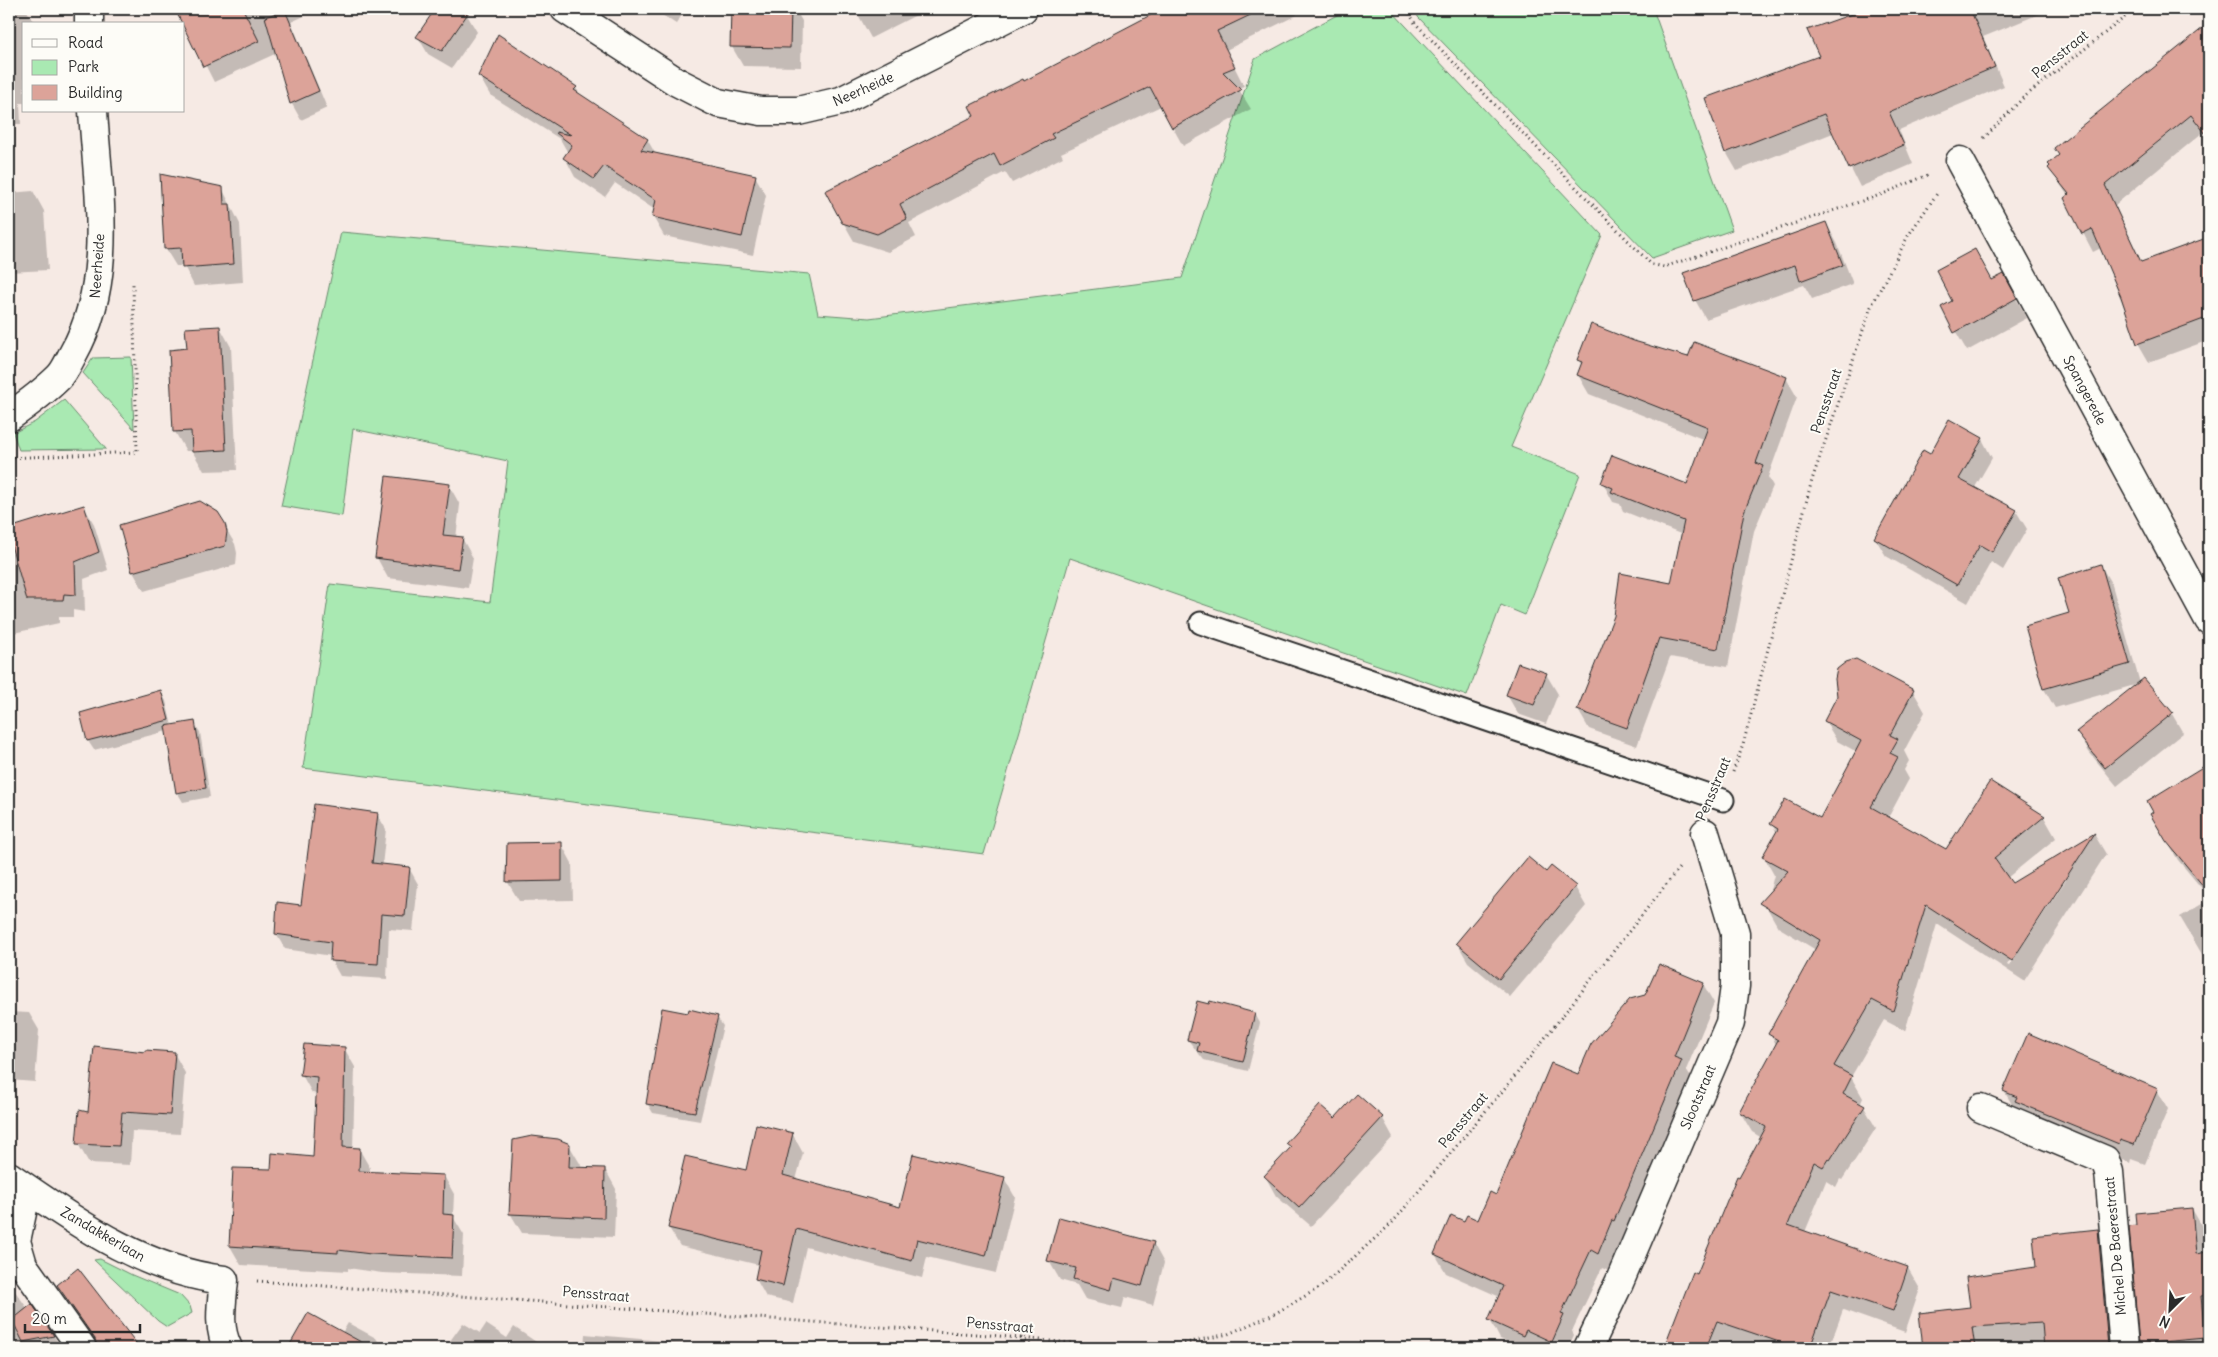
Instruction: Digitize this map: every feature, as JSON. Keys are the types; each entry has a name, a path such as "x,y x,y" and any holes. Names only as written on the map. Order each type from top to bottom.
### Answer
{"street":[{"path":"89,9 89,22"},
{"name":"Neerheide","path":"565,9 685,86 718,103 761,111 798,111 841,101 1023,9"},
{"name":"Neerheide","path":"9,417 60,376 78,344 93,311 101,239 93,112"},
{"name":"Spangerede","path":"1960,161 2209,620"},
{"name":"Slootstraat","path":"1588,1348 1619,1282 1730,1024 1735,986 1735,933 1706,833"},
{"name":"Michel De Baerestraat","path":"1981,1108 2105,1160 2109,1172 2124,1348"},
{"path":"18,1183 16,1241 22,1264 82,1348"},
{"name":"Zandakkerlaan","path":"18,1183 137,1256 174,1271 224,1280"},
{"path":"224,1280 220,1319 223,1339 228,1348"}],"lane":[{"path":"1201,623 1723,800"}],"path":[{"path":"1407,9 1415,23 1651,264 1664,267 1883,194 1960,161"},
{"name":"Pensstraat","path":"1723,800 1743,745 1812,480 1871,307 1908,236 1960,161 2023,98 2135,9"},
{"path":"9,458 137,452 133,281"},
{"name":"Pensstraat","path":"224,1280 284,1282 1020,1337 1111,1347 1177,1345 1228,1334 1274,1314 1321,1286 1392,1223 1588,985 1706,833"},
{"path":"1020,1337 1035,1348"}],"green space":[{"path":"1348,9 1390,9 1602,235 1511,447 1580,474 1525,615 1501,605 1467,696 1070,558 984,854 303,768 330,584 490,602 508,461 353,429 342,516 281,506 341,232 809,274 818,314 869,318 1182,278 1255,59"},
{"path":"1416,9 1653,9 1732,230 1652,258 1418,17"},
{"path":"131,357 134,429 83,373 93,358"},
{"path":"64,400 106,449 19,450 13,433 35,422"},
{"path":"100,1259 180,1295 190,1306 192,1313 167,1327 158,1321 94,1260"}],"building":[{"path":"175,9 243,9 259,41 203,67 185,30 185,22 181,22"},
{"path":"435,9 471,9 442,51 416,37"},
{"path":"731,9 791,9 790,48 730,47"},
{"path":"1162,9 1263,9 1217,31 1235,67 1223,72 1241,90 1172,128 1150,87 1051,134 1054,138 1000,166 994,154 900,204 907,219 877,234 842,223 825,191 974,116 969,106 1023,79 1024,81"},
{"path":"1866,9 1970,9 1995,67 1889,112 1904,145 1849,169 1824,114 1725,153 1705,98 1819,56 1807,30"},
{"path":"285,10 319,91 290,104 265,17"},
{"path":"2209,23 2209,138 2191,115 2105,185 2141,262 2209,237 2209,317 2137,344 2121,297 2092,229 2082,234 2064,198 2069,194 2048,168 2050,166 2048,164 2059,155 2054,148"},
{"path":"498,34 577,87 574,90 648,139 641,150 756,175 742,237 652,217 656,200 604,166 594,179 563,158 572,145 556,132 571,135 478,76"},
{"path":"160,174 223,187 224,204 230,204 234,264 182,268 181,248 164,249"},
{"path":"1826,222 1843,265 1800,281 1795,265 1694,301 1683,273"},
{"path":"1975,249 1992,280 2004,274 2017,298 1954,333 1941,307 1952,301 1936,270"},
{"path":"1591,324 1634,341 1688,357 1694,342 1787,377 1756,463 1763,466 1744,512 1718,649 1659,638 1627,728 1577,710 1614,616 1620,573 1671,583 1684,521 1611,492 1613,488 1601,483 1612,455 1687,484 1708,427 1577,375 1582,362 1577,360"},
{"path":"220,326 226,450 192,452 191,431 173,432 169,350 187,348 185,328"},
{"path":"1949,419 1983,438 1959,479 2017,510 1992,552 1980,545 1957,585 1874,538 1923,450 1930,454"},
{"path":"386,476 450,484 443,535 463,537 458,569 375,558"},
{"path":"200,501 218,512 225,523 227,532 225,546 132,572 119,525"},
{"path":"84,505 99,552 75,562 76,595 64,594 63,600 27,600 9,538 9,528"},
{"path":"2101,564 2130,664 2043,689 2025,626 2069,613 2058,578"},
{"path":"1856,659 1914,690 1890,735 1898,739 1890,753 1898,757 1871,807 1946,849 1990,781 2045,816 1994,858 2012,883 2095,833 2012,961 1926,905 1893,1011 1872,1000 1834,1066 1852,1076 1843,1094 1865,1106 1830,1160 1828,1159 1823,1167 1814,1162 1788,1225 1908,1267 1893,1311 1831,1290 1810,1348 1797,1348 1717,1321 1706,1348 1682,1348 1666,1342 1693,1272 1697,1274 1737,1176 1739,1177 1766,1127 1739,1112 1778,1040 1768,1034 1820,940 1759,903 1788,871 1762,857 1778,829 1770,824 1785,799 1820,818 1848,766 1861,741 1824,721 1837,696 1835,679 1837,669 1846,662"},
{"path":"1518,663 1547,673 1534,705 1506,695"},
{"path":"2144,678 2173,713 2105,768 2076,732"},
{"path":"161,690 169,720 87,741 80,713"},
{"path":"195,721 206,788 176,793 165,726"},
{"path":"2209,763 2209,893 2166,841 2150,814 2153,812 2147,801"},
{"path":"314,804 378,813 372,863 410,867 405,916 381,914 378,964 330,961 331,942 275,934 277,902 301,905"},
{"path":"562,842 562,881 506,882 507,843"},
{"path":"1528,857 1546,872 1551,866 1576,886 1499,979 1456,943"},
{"path":"1659,964 1704,983 1674,1057 1682,1060 1614,1221 1612,1220 1598,1254 1591,1250 1561,1314 1564,1315 1552,1342 1526,1330 1523,1336 1488,1320 1503,1286 1434,1254 1451,1215 1464,1221 1467,1215 1478,1220 1490,1192 1496,1195 1551,1063 1578,1074 1591,1044 1630,999 1645,995"},
{"path":"1197,1001 1209,1004 1210,1001 1255,1013 1243,1062 1197,1051 1199,1043 1187,1040"},
{"path":"662,1008 688,1013 689,1009 718,1016 695,1112 646,1104"},
{"path":"2028,1033 2158,1089 2134,1145 2120,1140 2119,1144 2058,1119 2015,1101 2017,1097 2003,1091"},
{"path":"304,1044 345,1047 343,1147 360,1148 359,1171 444,1175 443,1214 454,1215 452,1258 371,1254 338,1250 338,1253 229,1246 233,1168 271,1169 272,1153 313,1157 317,1077 300,1075"},
{"path":"94,1046 145,1052 145,1050 175,1052 170,1115 122,1112 119,1146 76,1144 79,1110 88,1112"},
{"path":"1357,1094 1383,1117 1299,1208 1264,1176 1291,1147 1286,1143 1320,1105 1335,1118"},
{"path":"756,1124 793,1133 783,1175 900,1207 913,1154 1005,1177 986,1256 917,1239 912,1261 796,1229 783,1286 755,1279 761,1250 668,1228 685,1156 746,1170"},
{"path":"532,1136 558,1139 570,1144 569,1167 605,1168 604,1218 509,1214 513,1140"},
{"path":"2192,1208 2196,1254 2207,1252 2209,1295 2201,1296 2205,1338 2139,1344 2129,1226 2136,1225 2135,1213"},
{"path":"1059,1217 1154,1242 1142,1286 1114,1278 1111,1290 1073,1279 1076,1268 1047,1261"},
{"path":"2098,1229 2108,1347 2044,1348 2042,1323 1972,1327 1975,1348 1923,1348 1919,1313 1970,1307 1966,1277 2036,1267 2033,1236"},
{"path":"78,1268 140,1348 97,1348 95,1339 57,1285"},
{"path":"32,1304 54,1336 23,1342 12,1320"},
{"path":"308,1313 372,1348 288,1348"}]}
